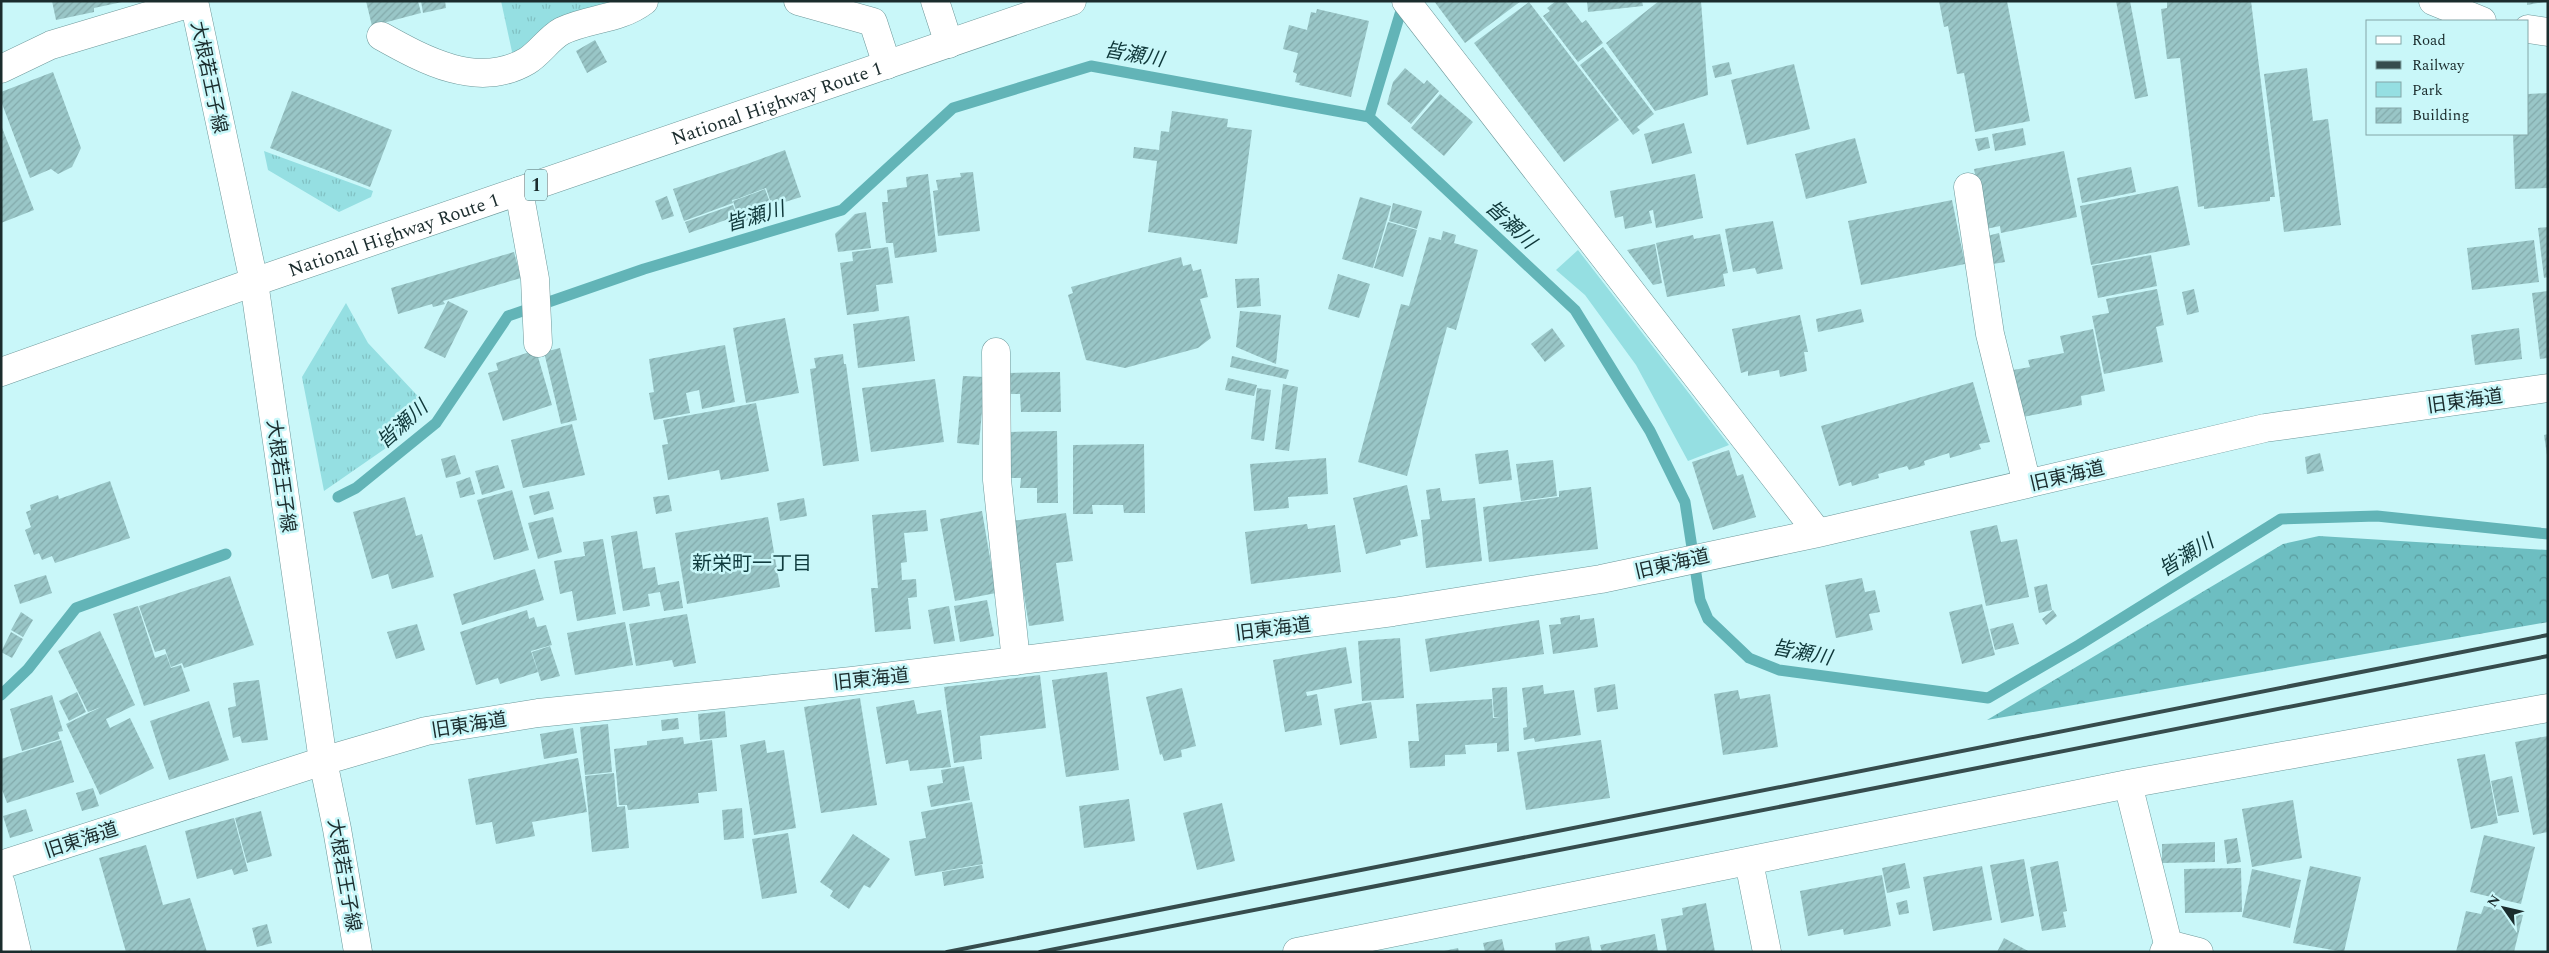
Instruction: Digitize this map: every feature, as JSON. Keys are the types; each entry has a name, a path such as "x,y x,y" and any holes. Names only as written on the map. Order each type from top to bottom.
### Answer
{"main road":[{"path":"381,36 418,57 454,71 484,73 510,70 529,60 560,32 585,21 614,17 632,10 644,1"},
{"path":"798,1 873,22 887,65"},
{"path":"935,1 949,44"},
{"name":"National Highway Route 1","path":"1,372 254,282 1072,1"},
{"path":"1406,1 1818,533"},
{"path":"2433,1 2480,20"},
{"path":"1,69 51,45 194,2"},
{"name":"大根若王子線","path":"194,2 254,282 322,760 358,952"},
{"path":"2529,29 2548,32"},
{"path":"1968,188 1990,334 2027,484"},
{"path":"520,191 535,280 537,334"},
{"path":"996,352 996,480 1016,662"},
{"name":"旧東海道","path":"1,864 322,760 426,731 538,713 1016,662 1394,612 1648,570 1720,552 1818,533 2265,428 2548,388"},
{"path":"1297,952 1331,949 2128,784 2548,708"},
{"path":"2128,784 2166,948 2199,952"},
{"path":"1749,862 1767,952"},
{"path":"1,884 17,952"}],"green space":[{"path":"501,1 627,1 514,61"},
{"path":"264,151 373,191 371,197 339,212 268,170"},
{"path":"1578,250 1729,445 1688,461 1636,365 1585,295 1556,270"},
{"path":"346,303 368,343 429,408 389,446 324,491 302,377"},
{"path":"2319,536 2548,550 2548,622 1987,720 2283,544"}],"building":[{"path":"52,1 122,2 94,8 94,12 56,20"},
{"path":"366,1 418,1 421,13 372,26"},
{"path":"421,1 445,1 446,8 423,13"},
{"path":"1434,1 1521,1 1465,43"},
{"path":"1556,1 1565,1 1582,23 1586,20 1603,43 1578,62 1543,16 1550,11 1547,8"},
{"path":"1587,1 1642,1 1643,6 1588,12"},
{"path":"1659,1 1701,1 1708,95 1655,111 1606,43"},
{"path":"1939,1 2007,1 2030,121 1975,132 1964,73 1957,74 1948,26 1944,27"},
{"path":"2116,1 2130,1 2148,96 2135,99"},
{"path":"2167,1 2251,1 2275,197 2270,197 2270,201 2204,209 2204,206 2198,207 2180,58 2167,59 2161,9 2167,8"},
{"path":"2527,1 2544,1 2544,2 2527,5"},
{"path":"1529,2 1619,120 1564,162 1474,43"},
{"path":"1317,9 1369,21 1351,97 1299,85 1300,83 1295,82 1297,74 1293,72 1298,53 1283,49 1289,25 1307,30 1311,12 1316,13"},
{"path":"595,40 607,62 587,73 576,51"},
{"path":"1603,47 1654,114 1637,127 1640,130 1633,135 1580,65"},
{"path":"1729,62 1732,74 1715,78 1712,66"},
{"path":"1794,64 1810,129 1747,145 1731,80"},
{"path":"1405,68 1424,84 1427,80 1439,91 1411,124 1387,104 1393,82"},
{"path":"2307,68 2313,121 2328,119 2341,225 2284,232 2264,74"},
{"path":"53,72 81,148 72,167 58,174 51,169 30,178 1,101 1,92"},
{"path":"292,91 392,130 370,187 270,148"},
{"path":"2548,93 2548,188 2515,189 2513,135 2529,135 2529,94"},
{"path":"1440,94 1473,122 1444,156 1411,128"},
{"path":"1172,111 1228,119 1227,127 1252,130 1237,244 1148,232 1157,161 1133,158 1134,147 1159,150 1161,131 1169,132"},
{"path":"1684,123 1692,153 1652,164 1644,134"},
{"path":"1,125 34,210 1,223"},
{"path":"2023,128 2026,145 1995,151 1992,134"},
{"path":"1988,137 1990,148 1978,151 1975,139"},
{"path":"1855,138 1867,183 1806,199 1795,154"},
{"path":"785,150 801,197 772,206 766,188 732,200 733,203 684,221 673,189"},
{"path":"2064,151 2077,217 2001,233 2000,226 1986,229 1974,169"},
{"path":"2131,167 2136,192 2082,203 2077,178"},
{"path":"973,172 980,231 938,236 933,191 938,190 936,180 961,177 960,173"},
{"path":"928,174 937,252 895,258 893,243 886,243 882,202 888,202 887,190 907,187 906,177"},
{"path":"1695,174 1703,218 1656,228 1653,210 1649,211 1652,223 1625,229 1623,216 1615,218 1610,191"},
{"path":"2178,186 2190,245 2091,265 2080,206"},
{"path":"765,189 773,211 740,223 733,201"},
{"path":"667,196 674,216 662,220 655,201"},
{"path":"1360,197 1391,206 1373,268 1342,259"},
{"path":"1952,200 1965,264 1861,285 1848,221"},
{"path":"1393,203 1422,211 1417,229 1389,221"},
{"path":"733,205 737,216 689,233 685,222"},
{"path":"866,212 871,248 838,252 835,234 855,214"},
{"path":"1773,221 1783,269 1757,274 1755,268 1733,272 1725,229"},
{"path":"1388,222 1417,230 1403,277 1374,268"},
{"path":"2548,227 2548,277 2544,278 2538,228"},
{"path":"1443,231 1456,235 1454,243 1478,250 1456,330 1447,327 1407,476 1358,462 1401,304 1409,306 1429,237 1441,240"},
{"path":"1999,233 2005,262 1993,264 1987,236"},
{"path":"1720,234 1728,273 1723,274 1725,286 1667,297 1656,243 1693,235 1694,239"},
{"path":"2534,240 2539,282 2472,290 2467,248"},
{"path":"1655,244 1662,283 1653,285 1627,250"},
{"path":"888,247 893,283 876,285 879,311 847,315 840,263 853,261 852,252"},
{"path":"514,252 521,278 443,301 445,304 433,307 432,304 398,314 391,288"},
{"path":"2151,255 2157,286 2098,298 2092,266"},
{"path":"1181,257 1183,266 1191,264 1193,271 1201,269 1208,297 1200,299 1211,338 1198,348 1125,368 1086,360 1068,295 1073,293 1071,287"},
{"path":"1338,274 1370,284 1359,318 1328,309"},
{"path":"1259,278 1261,306 1237,308 1235,279"},
{"path":"2157,289 2164,325 2156,327 2163,362 2104,374 2092,316 2109,313 2106,299"},
{"path":"2194,289 2199,312 2187,315 2182,292"},
{"path":"2548,291 2548,358 2540,359 2532,293"},
{"path":"448,301 468,311 445,358 424,348"},
{"path":"1861,309 1864,322 1818,332 1816,319"},
{"path":"1240,311 1281,315 1276,364 1236,347"},
{"path":"1800,315 1808,352 1804,352 1807,371 1780,377 1779,370 1748,376 1748,371 1741,373 1732,329"},
{"path":"909,316 915,361 858,368 853,324"},
{"path":"785,318 799,393 746,403 733,328"},
{"path":"1552,328 1565,346 1545,362 1531,344"},
{"path":"2519,328 2522,359 2475,365 2471,335"},
{"path":"2093,329 2105,391 2081,396 2082,405 2023,417 2013,370 2030,367 2028,360 2064,353 2060,336"},
{"path":"725,345 735,402 702,409 699,390 686,393 690,413 654,420 649,393 654,392 649,359"},
{"path":"560,348 577,420 561,424 544,352"},
{"path":"536,350 552,405 503,421 488,373 498,370 496,363"},
{"path":"843,354 859,461 823,466 810,369 816,368 814,358"},
{"path":"1232,356 1289,370 1286,379 1230,367"},
{"path":"1060,372 1061,412 1021,412 1020,394 1009,394 1009,373"},
{"path":"963,376 985,377 979,445 957,443"},
{"path":"1228,378 1257,385 1254,396 1225,390"},
{"path":"935,379 944,442 871,452 862,388"},
{"path":"1973,382 1990,442 1979,444 1981,449 1950,458 1949,453 1924,461 1925,465 1909,470 1907,466 1878,474 1879,478 1852,486 1851,482 1839,486 1821,426"},
{"path":"1283,384 1298,387 1289,451 1275,449"},
{"path":"1257,388 1271,390 1264,441 1251,439"},
{"path":"756,403 769,471 721,480 719,470 668,480 662,445 668,444 663,420"},
{"path":"572,424 585,475 523,488 511,440"},
{"path":"1057,431 1058,503 1037,503 1037,488 1020,488 1021,478 1011,478 1010,432"},
{"path":"2548,434 2548,455 2547,455 2544,435"},
{"path":"1144,444 1145,513 1124,513 1123,505 1092,505 1093,514 1073,514 1073,445"},
{"path":"1508,450 1512,480 1479,484 1475,454"},
{"path":"1729,450 1737,476 1743,474 1756,517 1713,530 1692,462"},
{"path":"2320,453 2324,471 2307,474 2305,457"},
{"path":"455,455 461,474 446,478 441,459"},
{"path":"1326,458 1328,494 1288,497 1289,508 1254,511 1250,464"},
{"path":"1553,460 1557,496 1521,501 1516,464"},
{"path":"498,465 505,488 482,495 475,471"},
{"path":"470,477 475,494 460,498 456,482"},
{"path":"110,481 130,538 55,563 52,556 42,560 39,553 34,555 25,530 31,527 26,512 31,510 30,505 58,495 59,499"},
{"path":"1407,485 1418,536 1400,540 1401,545 1366,554 1353,498"},
{"path":"1591,487 1598,549 1489,562 1483,507 1559,497 1559,491"},
{"path":"1440,488 1442,501 1475,498 1482,561 1426,568 1421,520 1430,519 1426,490"},
{"path":"512,490 529,550 494,560 477,500"},
{"path":"549,491 554,509 534,515 529,496"},
{"path":"669,495 672,511 656,514 653,497"},
{"path":"405,497 416,536 422,534 434,577 392,589 388,574 372,579 353,512"},
{"path":"804,498 807,516 780,521 777,503"},
{"path":"926,510 928,531 904,533 907,562 901,563 902,580 916,579 917,597 908,598 911,629 875,632 871,588 878,588 872,515"},
{"path":"982,511 996,593 955,601 940,519"},
{"path":"1066,513 1073,561 1056,563 1064,621 1029,626 1012,521"},
{"path":"553,517 562,552 538,559 528,523"},
{"path":"768,517 780,587 687,604 675,533"},
{"path":"1307,524 1308,529 1335,525 1341,572 1251,584 1245,532"},
{"path":"1997,525 2001,542 2017,539 2029,597 1986,606 1970,531"},
{"path":"637,531 643,569 655,567 658,585 679,581 683,608 664,611 660,592 648,594 650,606 623,611 611,536"},
{"path":"603,539 616,614 577,621 572,591 560,594 554,561 585,556 583,542"},
{"path":"535,569 544,600 462,625 453,594"},
{"path":"46,575 52,593 20,604 14,585"},
{"path":"230,576 254,645 184,668 182,663 171,667 165,649 155,652 139,606"},
{"path":"1862,578 1865,592 1875,590 1880,612 1869,614 1873,630 1836,638 1825,585"},
{"path":"2047,584 2052,610 2039,613 2034,587"},
{"path":"987,600 994,636 960,642 954,606"},
{"path":"1982,604 1995,655 1962,664 1949,612"},
{"path":"138,606 155,658 166,654 171,668 181,665 190,691 144,706 113,614"},
{"path":"949,606 955,641 934,644 928,610"},
{"path":"527,610 529,619 534,617 537,627 546,625 552,645 531,651 538,672 500,684 498,678 476,685 460,632"},
{"path":"2053,610 2057,616 2046,625 2042,619"},
{"path":"21,612 33,620 23,637 11,630"},
{"path":"687,614 696,663 674,667 672,660 636,666 629,624"},
{"path":"1580,615 1580,620 1594,618 1598,647 1553,654 1549,625 1561,624 1560,618"},
{"path":"1539,620 1544,654 1430,672 1425,639"},
{"path":"625,622 633,665 575,675 567,633"},
{"path":"2013,623 2019,644 1995,650 1990,629"},
{"path":"417,624 425,650 396,659 387,632"},
{"path":"100,631 135,705 106,719 110,728 130,718 154,768 100,795 66,724 101,707 88,712 58,651"},
{"path":"11,632 23,639 12,658 1,652"},
{"path":"1400,638 1404,698 1362,701 1358,641"},
{"path":"550,646 560,676 541,681 532,652"},
{"path":"1346,647 1352,683 1306,692 1307,696 1317,694 1322,725 1285,732 1273,660"},
{"path":"1107,672 1119,770 1066,777 1052,680"},
{"path":"1040,675 1046,728 980,736 982,759 954,763 944,687"},
{"path":"259,680 268,740 242,743 240,736 233,738 228,708 236,706 233,683"},
{"path":"1615,684 1618,709 1597,712 1594,688"},
{"path":"1543,685 1544,694 1574,690 1581,735 1535,742 1534,738 1524,740 1523,728 1527,727 1522,688"},
{"path":"1507,687 1509,751 1497,752 1497,743 1465,745 1466,754 1445,755 1445,766 1410,768 1408,741 1419,741 1416,704 1492,699 1493,718 1500,717 1494,717 1492,688"},
{"path":"1182,688 1196,746 1181,750 1182,757 1164,761 1162,754 1160,755 1146,697"},
{"path":"1738,690 1740,699 1770,694 1778,747 1723,755 1714,694"},
{"path":"77,692 86,712 69,721 59,701"},
{"path":"52,695 63,731 58,732 60,739 22,751 10,709"},
{"path":"860,698 877,805 821,813 804,707"},
{"path":"914,700 917,714 941,710 951,767 910,771 908,760 886,764 876,707"},
{"path":"209,701 229,760 169,780 150,721"},
{"path":"1371,702 1377,738 1340,745 1334,709"},
{"path":"725,711 727,737 700,740 698,714"},
{"path":"678,718 679,729 662,731 661,720"},
{"path":"608,724 612,772 585,775 580,727"},
{"path":"573,728 577,753 544,759 540,734"},
{"path":"2548,736 2548,832 2533,835 2515,742"},
{"path":"683,737 684,744 712,740 717,791 698,793 699,803 628,810 627,805 619,805 614,749 647,745 647,741"},
{"path":"61,740 74,782 7,803 1,787 1,759"},
{"path":"765,740 767,753 784,750 796,828 754,835 740,745"},
{"path":"1601,740 1610,798 1526,810 1517,752"},
{"path":"2485,754 2498,823 2471,829 2457,759"},
{"path":"578,758 587,812 532,822 535,836 496,844 492,822 476,825 468,779"},
{"path":"964,766 970,800 931,807 927,786 943,783 941,770"},
{"path":"614,773 617,807 625,806 629,848 592,852 585,776"},
{"path":"2512,776 2519,812 2498,816 2491,781"},
{"path":"93,788 99,806 82,811 76,793"},
{"path":"1129,799 1135,841 1084,848 1079,806"},
{"path":"2293,800 2302,858 2252,867 2242,809"},
{"path":"972,802 983,864 915,876 909,841 926,838 921,812"},
{"path":"1222,803 1235,861 1197,870 1183,813"},
{"path":"742,808 744,838 724,840 722,810"},
{"path":"26,809 33,831 10,838 3,816"},
{"path":"261,811 272,856 247,863 235,818"},
{"path":"234,818 248,871 234,875 232,869 197,879 185,831"},
{"path":"788,833 797,893 762,899 752,839"},
{"path":"853,834 890,859 870,888 864,885 849,909 830,896 833,891 820,882"},
{"path":"2484,835 2535,847 2521,904 2470,892"},
{"path":"2237,838 2241,862 2227,864 2224,840"},
{"path":"2215,842 2215,862 2162,863 2162,844"},
{"path":"146,845 163,905 190,898 207,952 126,952 99,858"},
{"path":"2024,859 2034,916 2001,923 1990,865"},
{"path":"2058,861 2067,911 2063,912 2066,927 2042,931 2030,867"},
{"path":"1905,863 1910,888 1887,893 1882,868"},
{"path":"982,865 984,878 944,886 942,872"},
{"path":"1982,866 1992,920 1933,931 1923,877"},
{"path":"2310,866 2361,877 2344,952 2293,943"},
{"path":"2241,868 2242,912 2185,913 2184,869"},
{"path":"2252,869 2301,880 2290,928 2242,917"},
{"path":"1882,875 1891,926 1844,935 1843,929 1808,936 1800,891"},
{"path":"1907,900 1909,913 1899,915 1896,903"},
{"path":"1706,903 1715,952 1667,952 1661,919 1683,915 1682,908"},
{"path":"2484,906 2523,915 2514,952 2456,952 2466,911 2481,914"},
{"path":"267,924 272,943 257,947 252,928"},
{"path":"1655,934 1658,952 1602,952 1600,945"},
{"path":"1589,936 1592,952 1556,952 1555,943"},
{"path":"2004,938 2030,952 1997,952"},
{"path":"1502,939 1505,952 1485,952 1483,943"},
{"path":"1458,948 1459,952 1444,952 1444,951"}],"waterway":[{"path":"1369,117 1400,14 1407,2"},
{"name":"皆瀬川","path":"338,497 356,488 436,423 508,316 644,269 842,210 953,108 1091,66 1369,117 1575,310 1650,431 1685,502 1700,600 1708,619 1749,658 1779,670 1988,698 2079,645 2281,519 2377,516 2548,534"},
{"name":"皆瀬川","path":"1,695 28,669 76,608 226,554"}],"railway":[{"path":"947,952 2548,635"},
{"path":"1040,952 2548,656"}],"district":[{"name":"新栄町一丁目","path":"752,563"}]}
